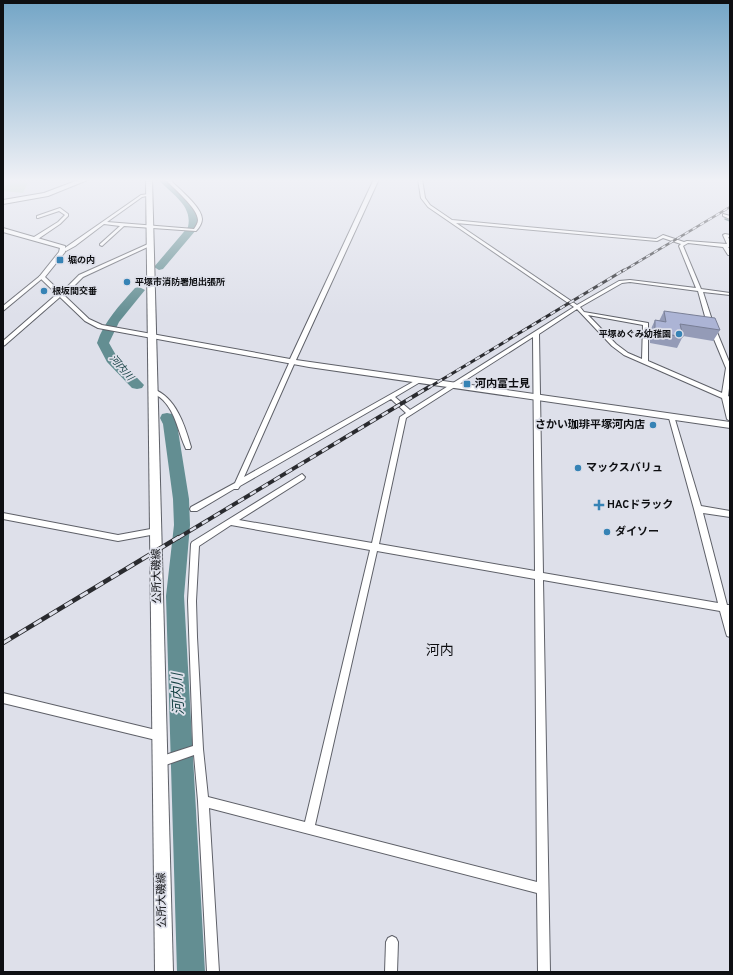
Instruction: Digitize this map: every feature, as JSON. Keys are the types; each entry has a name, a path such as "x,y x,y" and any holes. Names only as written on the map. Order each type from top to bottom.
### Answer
{"main road":[{"name":"公所大磯線","path":"149,227 160,736 165,760 164,972"}],"street":[{"path":"36,238 57,224"},
{"path":"3,309 42,277 64,250 73,246 101,224"},
{"path":"118,224 195,230 199,224"},
{"path":"236,487 356,224"},
{"path":"455,224 577,307 614,345 626,354 727,397"},
{"path":"488,224 657,240 663,236 684,244 687,242 725,246 730,246 725,235 730,236"},
{"path":"102,245 123,225"},
{"path":"5,232 36,238 59,245 64,250"},
{"path":"684,244 681,247 700,291 709,320 727,355 730,368 727,397 730,419"},
{"path":"3,344 81,276 150,245"},
{"path":"725,246 730,254"},
{"path":"42,277 87,320 104,328 292,362 672,418 730,425"},
{"path":"309,828 404,417 577,307 621,282 630,281 730,294"},
{"path":"583,313 646,324 645,362"},
{"path":"536,334 544,972"},
{"path":"194,509 236,487 390,396 420,380"},
{"path":"153,391 159,392 166,398 183,430 188,447"},
{"path":"390,396 410,412"},
{"path":"672,418 727,608 730,633"},
{"path":"212,972 203,801 198,749 192,601 195,544 302,477"},
{"path":"698,509 730,514"},
{"path":"3,516 118,538 156,531"},
{"path":"231,522 727,608"},
{"path":"3,698 160,736"},
{"path":"165,760 198,749"},
{"path":"203,801 543,889"},
{"path":"391,972 392,942"}],"building":[{"path":"664,311 715,318 720,330 680,324 683,337 655,332 655,320 666,322"}],"waterway":[{"name":"河内川","path":"159,267 193,228 194,224"},
{"name":"河内川","path":"137,385 112,359 103,343 105,335 113,321 139,290"},
{"name":"河内川","path":"167,418 170,424 181,499 182,525 175,596 191,972"}],"railway":[{"path":"623,271 701,224"},
{"path":"428,388 624,270"},
{"path":"178,538 429,387"},
{"path":"3,643 179,537"}],"place":[{"name":"堀の内","path":"60,260"},
{"name":"平塚市消防署旭出張所","path":"127,282"},
{"name":"根坂間交番","path":"44,291"},
{"name":"平塚めぐみ幼稚園","path":"679,334"},
{"name":"河内富士見","path":"467,384"},
{"name":"さかい珈琲平塚河内店","path":"653,425"},
{"name":"マックスバリュ","path":"578,468"},
{"name":"HACドラック","path":"599,505"},
{"name":"ダイソー","path":"607,532"}],"district":[{"name":"河内","path":"440,651"}]}
